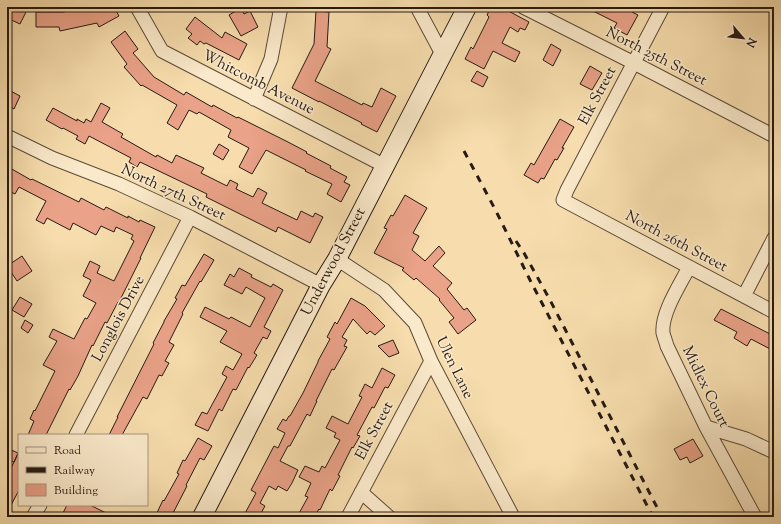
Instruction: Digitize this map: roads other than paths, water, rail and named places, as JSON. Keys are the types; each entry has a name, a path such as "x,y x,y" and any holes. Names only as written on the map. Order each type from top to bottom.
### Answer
{"street":[{"name":"Whitcomb Avenue","path":"137,7 162,51 385,166"},
{"path":"254,99 271,59 280,12 277,7"},
{"path":"417,7 442,54"},
{"name":"Underwood Street","path":"202,517 467,7"},
{"name":"North 25th Street","path":"523,7 774,136"},
{"name":"Elk Street","path":"563,200 663,7"},
{"name":"North 27th Street","path":"7,136 52,158 119,184 190,217 321,286"},
{"name":"North 26th Street","path":"563,200 774,312"},
{"name":"Longlois Drive","path":"77,434 190,217"},
{"path":"744,296 774,238"},
{"name":"Ulen Lane","path":"337,259 384,290 415,323 431,361 513,517"},
{"name":"Midlex Court","path":"689,267 666,313 663,333 667,346 706,427 754,517"},
{"name":"Elk Street","path":"348,517 431,361"},
{"path":"706,427 746,438 774,452"},
{"path":"361,492 389,517"},
{"path":"33,517 39,506"}],"railway":[{"path":"464,151 653,517"},
{"path":"516,241 550,300 662,517"}]}
